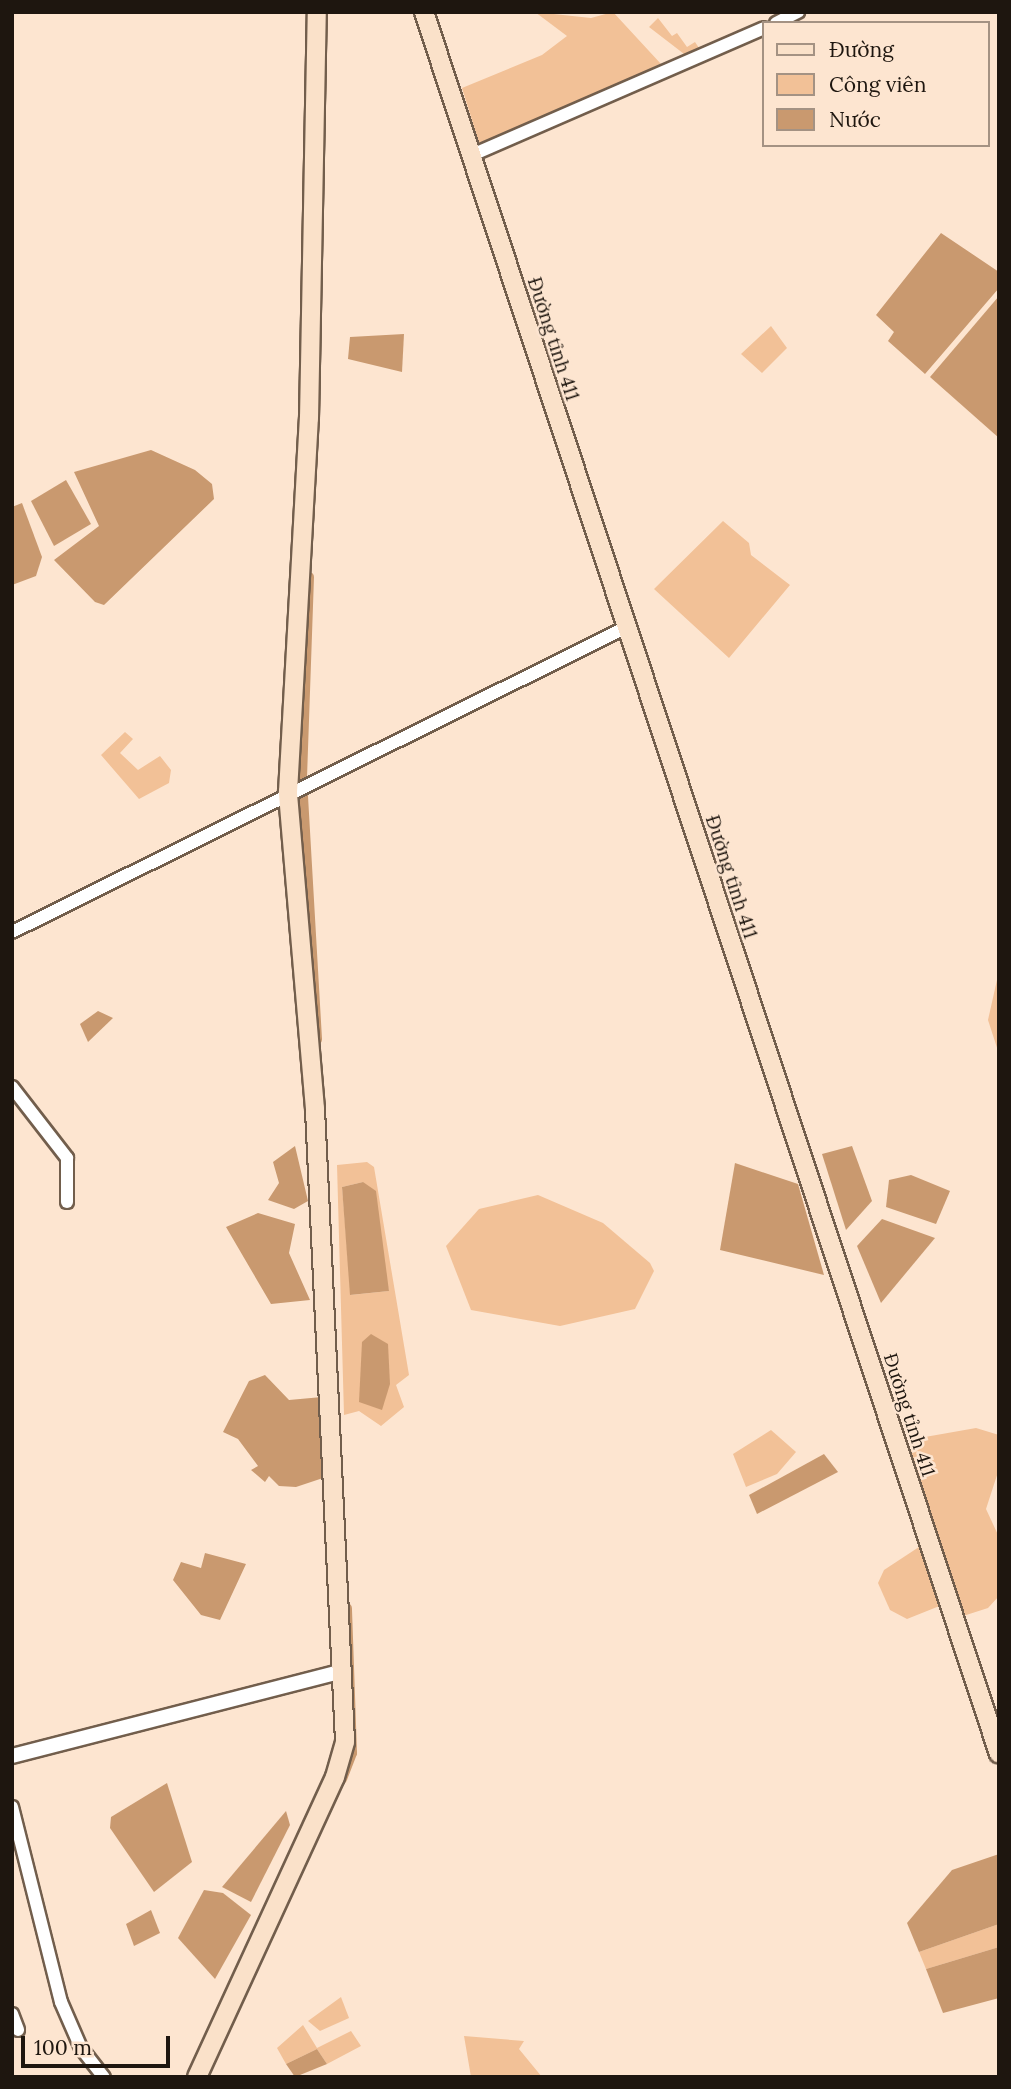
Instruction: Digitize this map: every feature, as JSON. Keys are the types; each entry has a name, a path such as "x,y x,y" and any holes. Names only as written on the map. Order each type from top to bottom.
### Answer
{"main road":[{"path":"197,2077 335,1777 345,1741 315,1110 289,792 309,418 317,12"},
{"name":"Đường tỉnh 411","path":"424,12 625,628 999,1754"}],"street":[{"path":"780,21 798,12"},
{"path":"472,155 762,29"},
{"path":"12,932 289,792 311,785 625,628"},
{"path":"12,1087 67,1158 67,1202"},
{"path":"12,1756 340,1672"},
{"path":"12,1807 61,2002 81,2048 104,2077"},
{"path":"12,1874 26,1867"},
{"path":"12,2014 18,2030"}],"green space":[{"path":"535,12 591,18 613,12 661,64 480,146 462,88 542,55 567,36"},
{"path":"658,18 672,36 677,33 687,47 695,42 701,51 688,57 649,27"},
{"path":"771,326 787,348 762,373 741,354"},
{"path":"723,521 749,543 751,555 790,585 729,658 654,589"},
{"path":"125,732 133,739 120,753 138,770 160,756 171,770 169,783 139,799 101,755"},
{"path":"999,971 999,1054 988,1020"},
{"path":"367,1162 374,1167 409,1375 396,1385 404,1407 381,1426 359,1411 344,1415 337,1165","holes":["363,1182 389,1291 351,1295 342,1187"]},
{"path":"538,1195 603,1223 650,1263 654,1271 635,1309 560,1326 471,1310 446,1246 479,1209"},
{"path":"976,1428 999,1435 999,1469 986,1509 999,1537 999,1596 988,1608 960,1617 909,1453 925,1437"},
{"path":"771,1430 796,1452 777,1474 746,1487 733,1454"},
{"path":"922,1545 942,1605 907,1619 890,1610 878,1583 884,1570"},
{"path":"999,1924 999,1947 926,1969 919,1952"},
{"path":"341,1997 349,2018 320,2031 308,2021"},
{"path":"303,2025 317,2048 351,2031 361,2046 327,2064 317,2049 286,2064 277,2048"},
{"path":"464,2036 524,2041 519,2049 542,2077 471,2077"}],"water":[{"path":"941,233 999,272 999,288 925,374 888,341 894,332 876,315"},
{"path":"999,296 999,438 930,377"},
{"path":"404,334 402,372 348,359 350,337"},
{"path":"151,450 195,470 212,484 214,499 104,605 95,602 54,560 99,526 74,472"},
{"path":"66,480 91,524 54,546 31,501"},
{"path":"22,503 42,557 36,576 12,585 12,507"},
{"path":"98,1011 113,1018 88,1042 80,1024"},
{"path":"295,1146 308,1201 294,1209 268,1200 279,1183 273,1162"},
{"path":"852,1146 872,1201 846,1230 822,1154"},
{"path":"735,1163 798,1184 824,1275 720,1250"},
{"path":"911,1175 950,1191 936,1224 886,1207 889,1180"},
{"path":"363,1182 376,1191 389,1291 350,1295 342,1187"},
{"path":"258,1213 295,1224 289,1253 310,1300 271,1304 226,1227"},
{"path":"882,1219 935,1238 881,1303 857,1246"},
{"path":"371,1334 388,1344 390,1384 382,1410 359,1402 362,1342"},
{"path":"265,1375 289,1400 322,1397 323,1478 296,1487 279,1486 269,1476 265,1482 251,1470 258,1466 238,1439 223,1432 249,1381"},
{"path":"824,1454 838,1472 757,1514 749,1495"},
{"path":"205,1553 246,1564 220,1620 201,1615 173,1580 181,1562 201,1568"},
{"path":"167,1783 192,1862 154,1892 110,1828 111,1817"},
{"path":"286,1811 290,1825 251,1902 222,1887"},
{"path":"999,1854 999,1924 919,1952 907,1923 952,1870"},
{"path":"204,1890 223,1893 251,1915 215,1979 178,1938"},
{"path":"151,1910 160,1933 134,1946 126,1924"},
{"path":"999,1947 999,1998 943,2013 926,1969"},
{"path":"317,2049 327,2064 295,2077 286,2064"}],"waterway":[{"path":"309,577 302,779 317,1040"},
{"path":"342,1779 352,1753 347,1608"}]}
